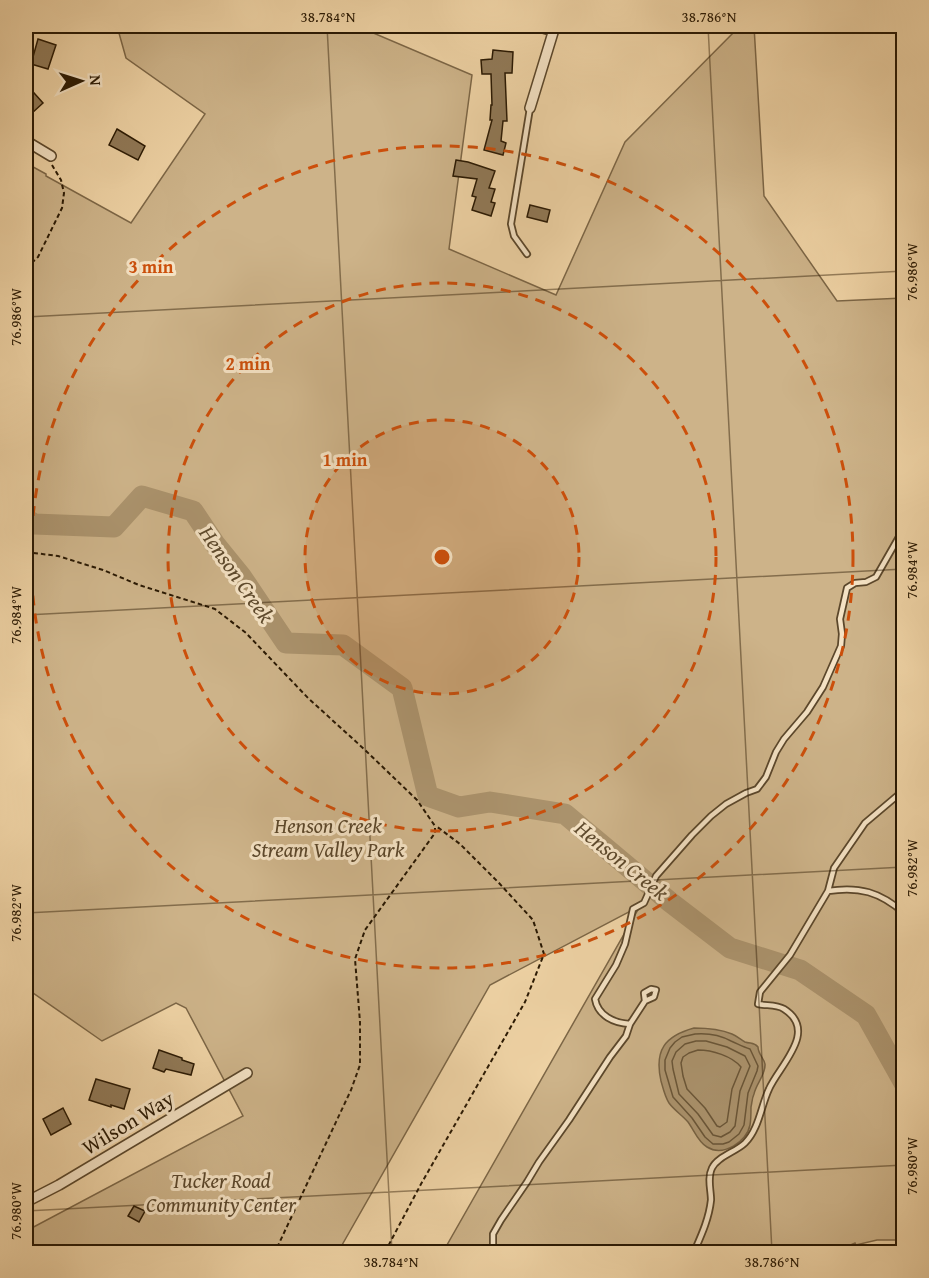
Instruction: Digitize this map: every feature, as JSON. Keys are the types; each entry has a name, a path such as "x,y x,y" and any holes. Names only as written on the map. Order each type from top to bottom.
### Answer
{"street":[{"path":"530,108 554,29"},
{"path":"26,141 51,156"},
{"name":"Wilson Way","path":"26,1202 59,1185 247,1073"}],"lane":[{"path":"528,26 554,29"},
{"path":"527,254 514,236 511,224 530,108"},
{"path":"630,1024 609,1020 599,1010 595,999 625,944 633,909 644,903 656,876 711,816 726,804 757,789 766,777 784,739 807,712 823,687 841,646 840,619 847,588 855,583 866,582 876,577 903,528"},
{"path":"694,1252 708,1217 712,1169 718,1161 744,1144 753,1134 770,1087 795,1047 798,1035 797,1024 784,1009 773,1005 758,1004 760,992 798,942 828,891 834,868 865,823 903,790"},
{"path":"828,891 857,889 870,892 891,902 903,913"},
{"path":"493,1252 493,1234 501,1220 538,1162 626,1036 630,1024 645,1001"}],"path":[{"path":"26,268 38,257 62,208 64,193 61,180 49,162 51,156"},
{"path":"26,552 58,556 214,609 246,633 308,698 364,748 417,800 435,825 460,844 533,921 544,954 525,1002 421,1184 385,1252"},
{"path":"275,1252 351,1090 360,1065 360,1022 355,958 365,930 435,832 435,825"}],"green space":[{"path":"117,26 357,26 472,75 449,249 556,295 625,142 740,26 754,26 764,196 837,301 903,298 903,1240 877,1240 856,1245 855,1243 835,1252 443,1252 640,906 490,985 338,1252 26,1252 26,1231 243,1116 186,1008 176,1003 102,1041 26,988 26,163 131,223 205,114 126,58"}],"water":[{"path":"694,1028 723,1031 745,1042 755,1044 764,1062 764,1072 753,1097 748,1131 739,1142 727,1149 713,1150 701,1142 688,1122 669,1103 661,1081 659,1061 664,1046 676,1035"}],"building":[{"path":"38,39 56,45 48,69 31,64"},
{"path":"493,50 513,52 512,73 505,73 507,121 503,121 501,141 506,143 503,155 484,150 492,120 490,120 491,74 482,74 481,60 492,59"},
{"path":"26,84 43,103 31,114 26,108"},
{"path":"117,129 145,146 138,160 109,145"},
{"path":"456,160 495,171 489,188 495,189 491,202 495,203 491,216 472,210 476,197 472,196 477,179 453,176"},
{"path":"530,205 550,210 547,222 527,217"},
{"path":"159,1050 194,1064 191,1075 166,1069 164,1072 153,1068"},
{"path":"96,1079 130,1089 124,1109 89,1100"},
{"path":"63,1108 71,1124 51,1135 43,1119"},
{"path":"134,1206 145,1211 139,1222 128,1216"}],"waterway":[{"name":"Henson Creek","path":"26,519 34,524 114,527 142,496 193,511 215,544 241,576 286,643 343,645 402,688 428,796 459,807 490,802 565,814 670,902 730,948 800,970 866,1015 904,1083"}],"park label":[{"name":"Henson Creek Stream Valley Park","path":"328,838"},
{"name":"Tucker Road Community Center","path":"221,1193"}]}
